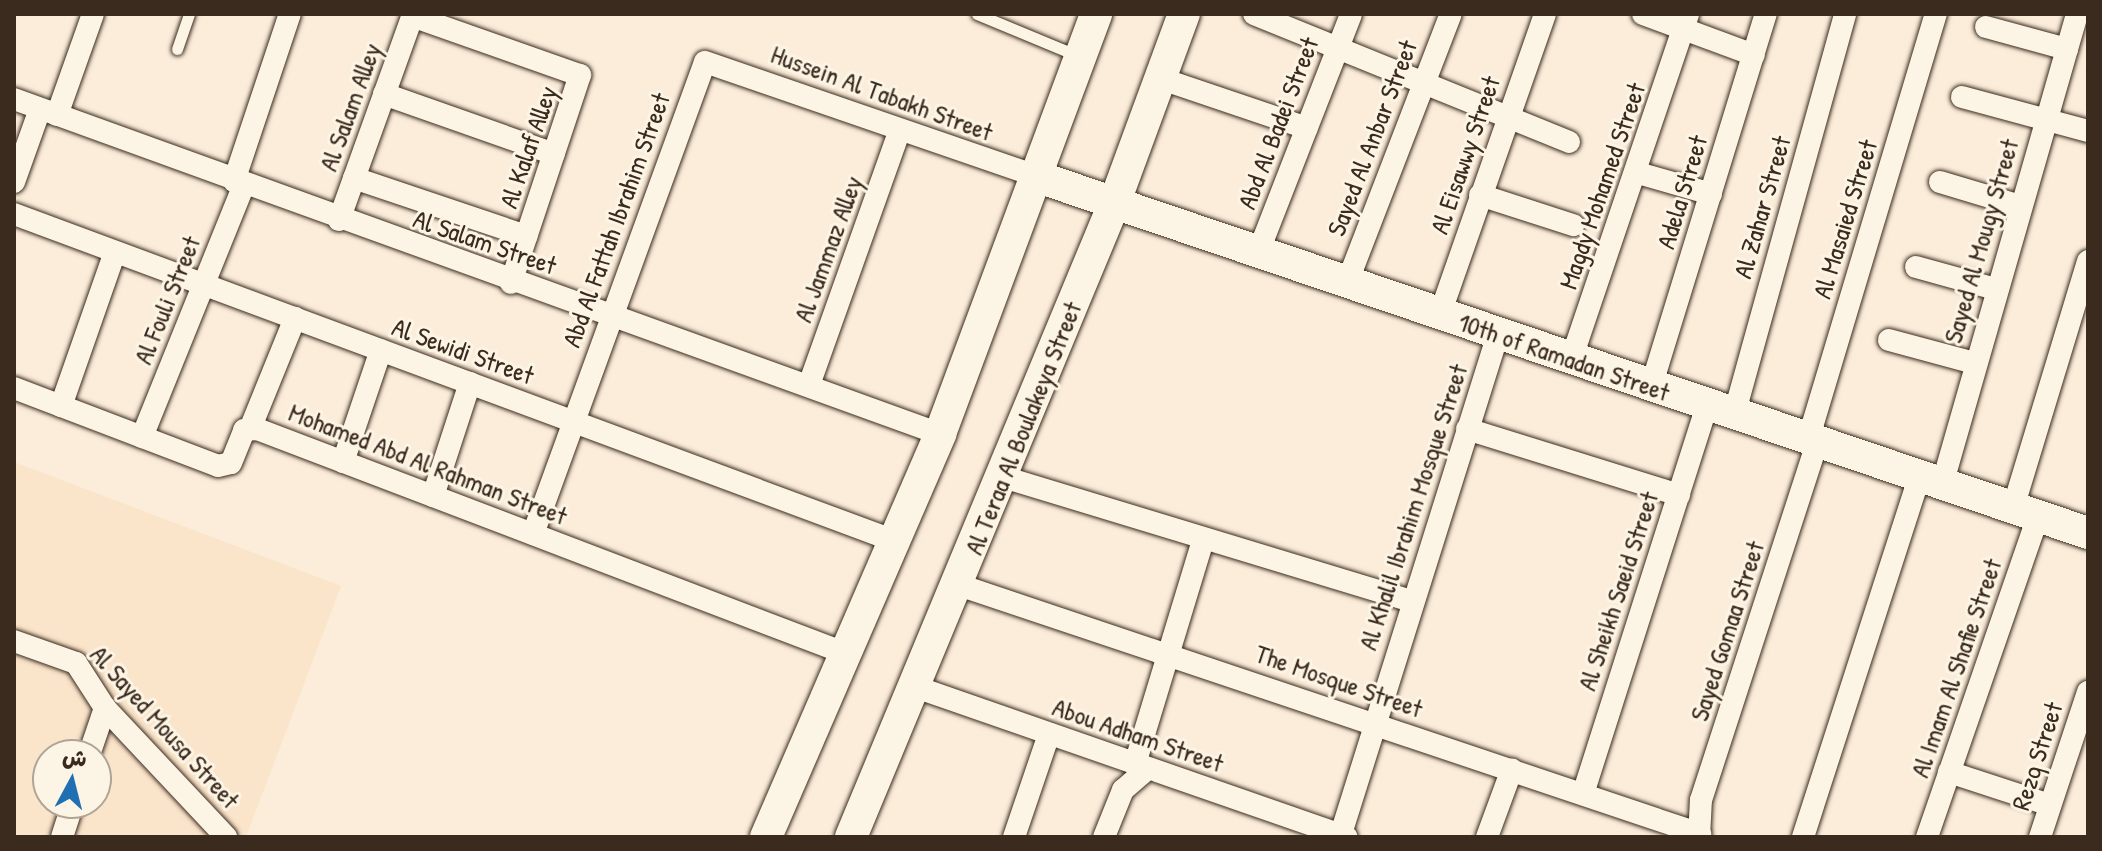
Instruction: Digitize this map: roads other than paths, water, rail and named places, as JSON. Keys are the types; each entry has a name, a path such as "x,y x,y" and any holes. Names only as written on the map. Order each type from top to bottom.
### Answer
{"street":[{"path":"14,182 93,14"},
{"name":"Al Fouli Street","path":"142,437 204,285 239,183 290,14"},
{"path":"766,837 842,652 940,434 1041,178 1096,14"},
{"name":"Al Teraa Al Boulakeya Street","path":"851,837 913,686 959,585 1114,204 1184,14"},
{"path":"1254,14 1569,142"},
{"name":"Abd Al Badei Street","path":"1258,253 1351,14"},
{"name":"Sayed Al Anbar Street","path":"1347,283 1451,14"},
{"name":"Al Eisawwy Street","path":"1440,314 1545,14"},
{"path":"1643,14 1686,21 1754,55"},
{"name":"Adela Street","path":"1651,387 1766,14"},
{"name":"Al Zahar Street","path":"1720,411 1845,14"},
{"name":"Al Masaied Street","path":"1813,442 1936,14"},
{"name":"Sayed Al Mougy Street","path":"1803,837 1974,363 2077,14"},
{"name":"Al Kalaf Alley","path":"412,15 580,75 511,283"},
{"name":"Al Salam Alley","path":"339,220 412,15"},
{"name":"Magdy Mohamed Street","path":"1571,360 1638,173 1686,21"},
{"path":"1986,27 2067,49"},
{"name":"Hussein Al Tabakh Street","path":"705,62 899,132 1041,178"},
{"name":"Abd Al Fattah Ibrahim Street","path":"533,534 705,62"},
{"path":"1159,78 1307,128"},
{"path":"384,94 554,154"},
{"path":"1962,97 2088,131"},
{"name":"Al Salam Street","path":"14,99 511,283 612,313 940,434"},
{"name":"Al Jammaz Alley","path":"809,385 899,132"},
{"path":"1638,173 1711,194"},
{"path":"354,178 526,236"},
{"name":"10th of Ramadan Street","path":"1041,178 1720,411 2088,533"},
{"path":"1940,182 2020,206"},
{"path":"1480,195 1573,225"},
{"name":"Al Sewidi Street","path":"14,214 892,540"},
{"path":"61,406 115,252"},
{"name":"Al Imam Al Shafie Street","path":"1927,837 2026,512 2088,261"},
{"path":"1916,267 1996,289"},
{"path":"250,429 295,318"},
{"name":"Al Khalil Ibrahim Mosque Street","path":"1342,836 1372,722 1498,334"},
{"path":"1889,340 1974,363"},
{"path":"343,462 381,350"},
{"path":"433,496 470,383"},
{"name":"Mohamed Abd Al Rahman Street","path":"14,388 226,466 250,429 842,652"},
{"name":"Al Sheikh Saeid Street","path":"1583,794 1679,495 1720,411"},
{"path":"1467,429 1679,495"},
{"name":"Sayed Gomaa Street","path":"1700,835 1701,800 1813,442"},
{"path":"1003,477 1411,601"},
{"path":"1104,837 1123,790 1142,766 1166,651 1203,540"},
{"name":"The Mosque Street","path":"959,585 1166,651 1700,835"},
{"name":"Al Sayed Mousa Street","path":"14,641 76,663 105,708 226,837"},
{"name":"Abou Adham Street","path":"913,686 1342,836"},
{"name":"Rezq Street","path":"2040,837 2088,692"},
{"path":"94,739 105,708"},
{"path":"1014,837 1049,734"},
{"path":"1487,837 1512,769"},
{"path":"1949,772 2050,805"}],"lane":[{"path":"177,49 189,14"},
{"path":"977,14 1082,58"}]}
